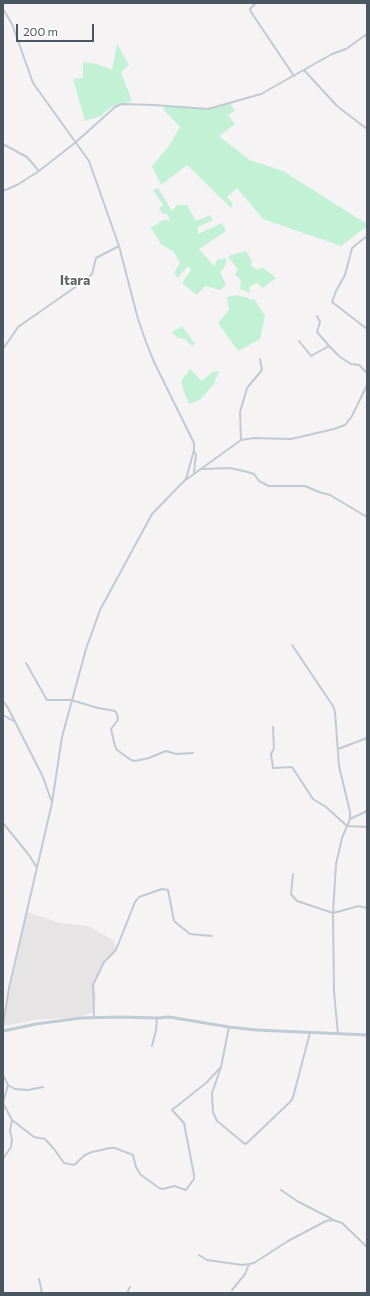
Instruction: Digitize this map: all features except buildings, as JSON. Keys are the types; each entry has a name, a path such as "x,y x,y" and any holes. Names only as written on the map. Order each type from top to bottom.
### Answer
{"main road":[{"path":"3,1031 36,1024 120,1016 157,1018 169,1017 229,1028 279,1032 367,1035"}],"street":[{"path":"256,3 250,9 251,12 294,76"},
{"path":"3,9 12,24 33,83 89,161 119,246 138,319 146,342 154,362 194,442 196,466 194,473"},
{"path":"3,191 26,179 39,170 76,142 115,107 122,104 208,108 261,94 332,54 346,49 367,34"},
{"path":"304,70 337,106 367,129"},
{"path":"3,144 28,157 39,170"},
{"path":"367,236 352,248 345,275 332,302 367,329"},
{"path":"3,349 18,327 87,279 92,274 96,258 119,246"},
{"path":"317,316 320,322 317,332 329,346 340,358 352,365 359,366 367,373"},
{"path":"299,341 311,356 329,346"},
{"path":"241,440 240,412 248,386 262,370 260,359"},
{"path":"3,1025 9,988 52,803 62,737 71,700 86,649 100,610 152,514 194,473 224,454 241,440 254,438 291,439 327,431 345,425 352,416 367,385"},
{"path":"186,480 194,450"},
{"path":"200,469 230,468 254,474 259,481 269,486 305,486 330,495 367,517"},
{"path":"292,645 333,706 339,766 350,812 350,819 343,835 336,864 333,913 334,992 338,1034"},
{"path":"26,663 47,700 71,700 98,708 115,711 118,720 112,729 114,746 116,750 131,760 135,761 149,758 166,751 176,754 193,753"},
{"path":"3,701 16,723 42,775 52,803"},
{"path":"3,715 16,723"},
{"path":"273,727 274,748 271,754 272,767 292,767 311,798 326,807 347,826 367,827"},
{"path":"338,749 367,738"},
{"path":"350,819 367,812"},
{"path":"3,823 29,854 37,868"},
{"path":"293,874 290,894 297,901 333,913 359,906 367,908"},
{"path":"94,1018 93,984 104,962 116,950 135,902 139,897 162,889 168,890 174,921 190,934 212,936"},
{"path":"152,1046 157,1018"},
{"path":"229,1028 221,1067 212,1093 213,1116 238,1140 246,1144 291,1101 310,1033"},
{"path":"8,1085 3,1103 12,1120 34,1137 45,1140 66,1164 76,1164 85,1155 92,1152 115,1148 133,1155 136,1168 140,1174 159,1188 175,1186 186,1190 194,1178 194,1175 184,1123 172,1110 206,1083 221,1067"},
{"path":"3,1075 8,1085 15,1090 43,1087"},
{"path":"3,1159 11,1147 10,1128 12,1120"},
{"path":"281,1190 296,1201 342,1223 367,1247"},
{"path":"199,1255 206,1260 242,1265 254,1263 288,1240 326,1221 333,1220"},
{"path":"232,1290 245,1274 249,1264"},
{"path":"39,1279 42,1293"},
{"path":"127,1293 130,1287"}],"shaded area":[{"path":"27,912 61,923 88,926 113,940 117,949 105,959 94,983 96,997 94,1012 80,1017 36,1020 3,1026 3,1020"}],"green space":[{"path":"117,44 129,65 121,72 132,101 111,107 101,116 85,121 73,79 83,78 83,62 97,64 112,70"},
{"path":"230,103 235,111 228,115 235,124 219,136 250,160 283,171 367,224 367,226 341,246 263,219 237,188 227,197 233,204 231,208 187,165 161,185 152,166 169,146 180,127 163,109 166,106 207,108"},
{"path":"158,188 172,211 177,205 187,205 196,221 210,215 213,220 198,227 198,234 222,223 226,231 199,249 214,266 217,260 224,258 227,260 224,268 220,272 226,285 220,290 205,286 197,295 182,283 191,270 188,266 178,278 174,273 180,263 174,252 161,244 151,228 163,220 170,220 167,214 163,214 159,208 163,205 153,190"},
{"path":"246,251 252,261 251,266 258,270 262,267 276,278 263,288 257,283 249,287 250,293 240,289 241,280 235,275 238,270 228,256"},
{"path":"237,295 255,300 265,316 260,339 238,351 218,323 229,310 227,297"},
{"path":"182,326 195,344 192,346 185,339 178,338 172,332"},
{"path":"190,369 202,381 212,372 219,371 214,384 200,400 189,404 181,381"}],"district":[{"name":"Itara","path":"75,280"}]}
